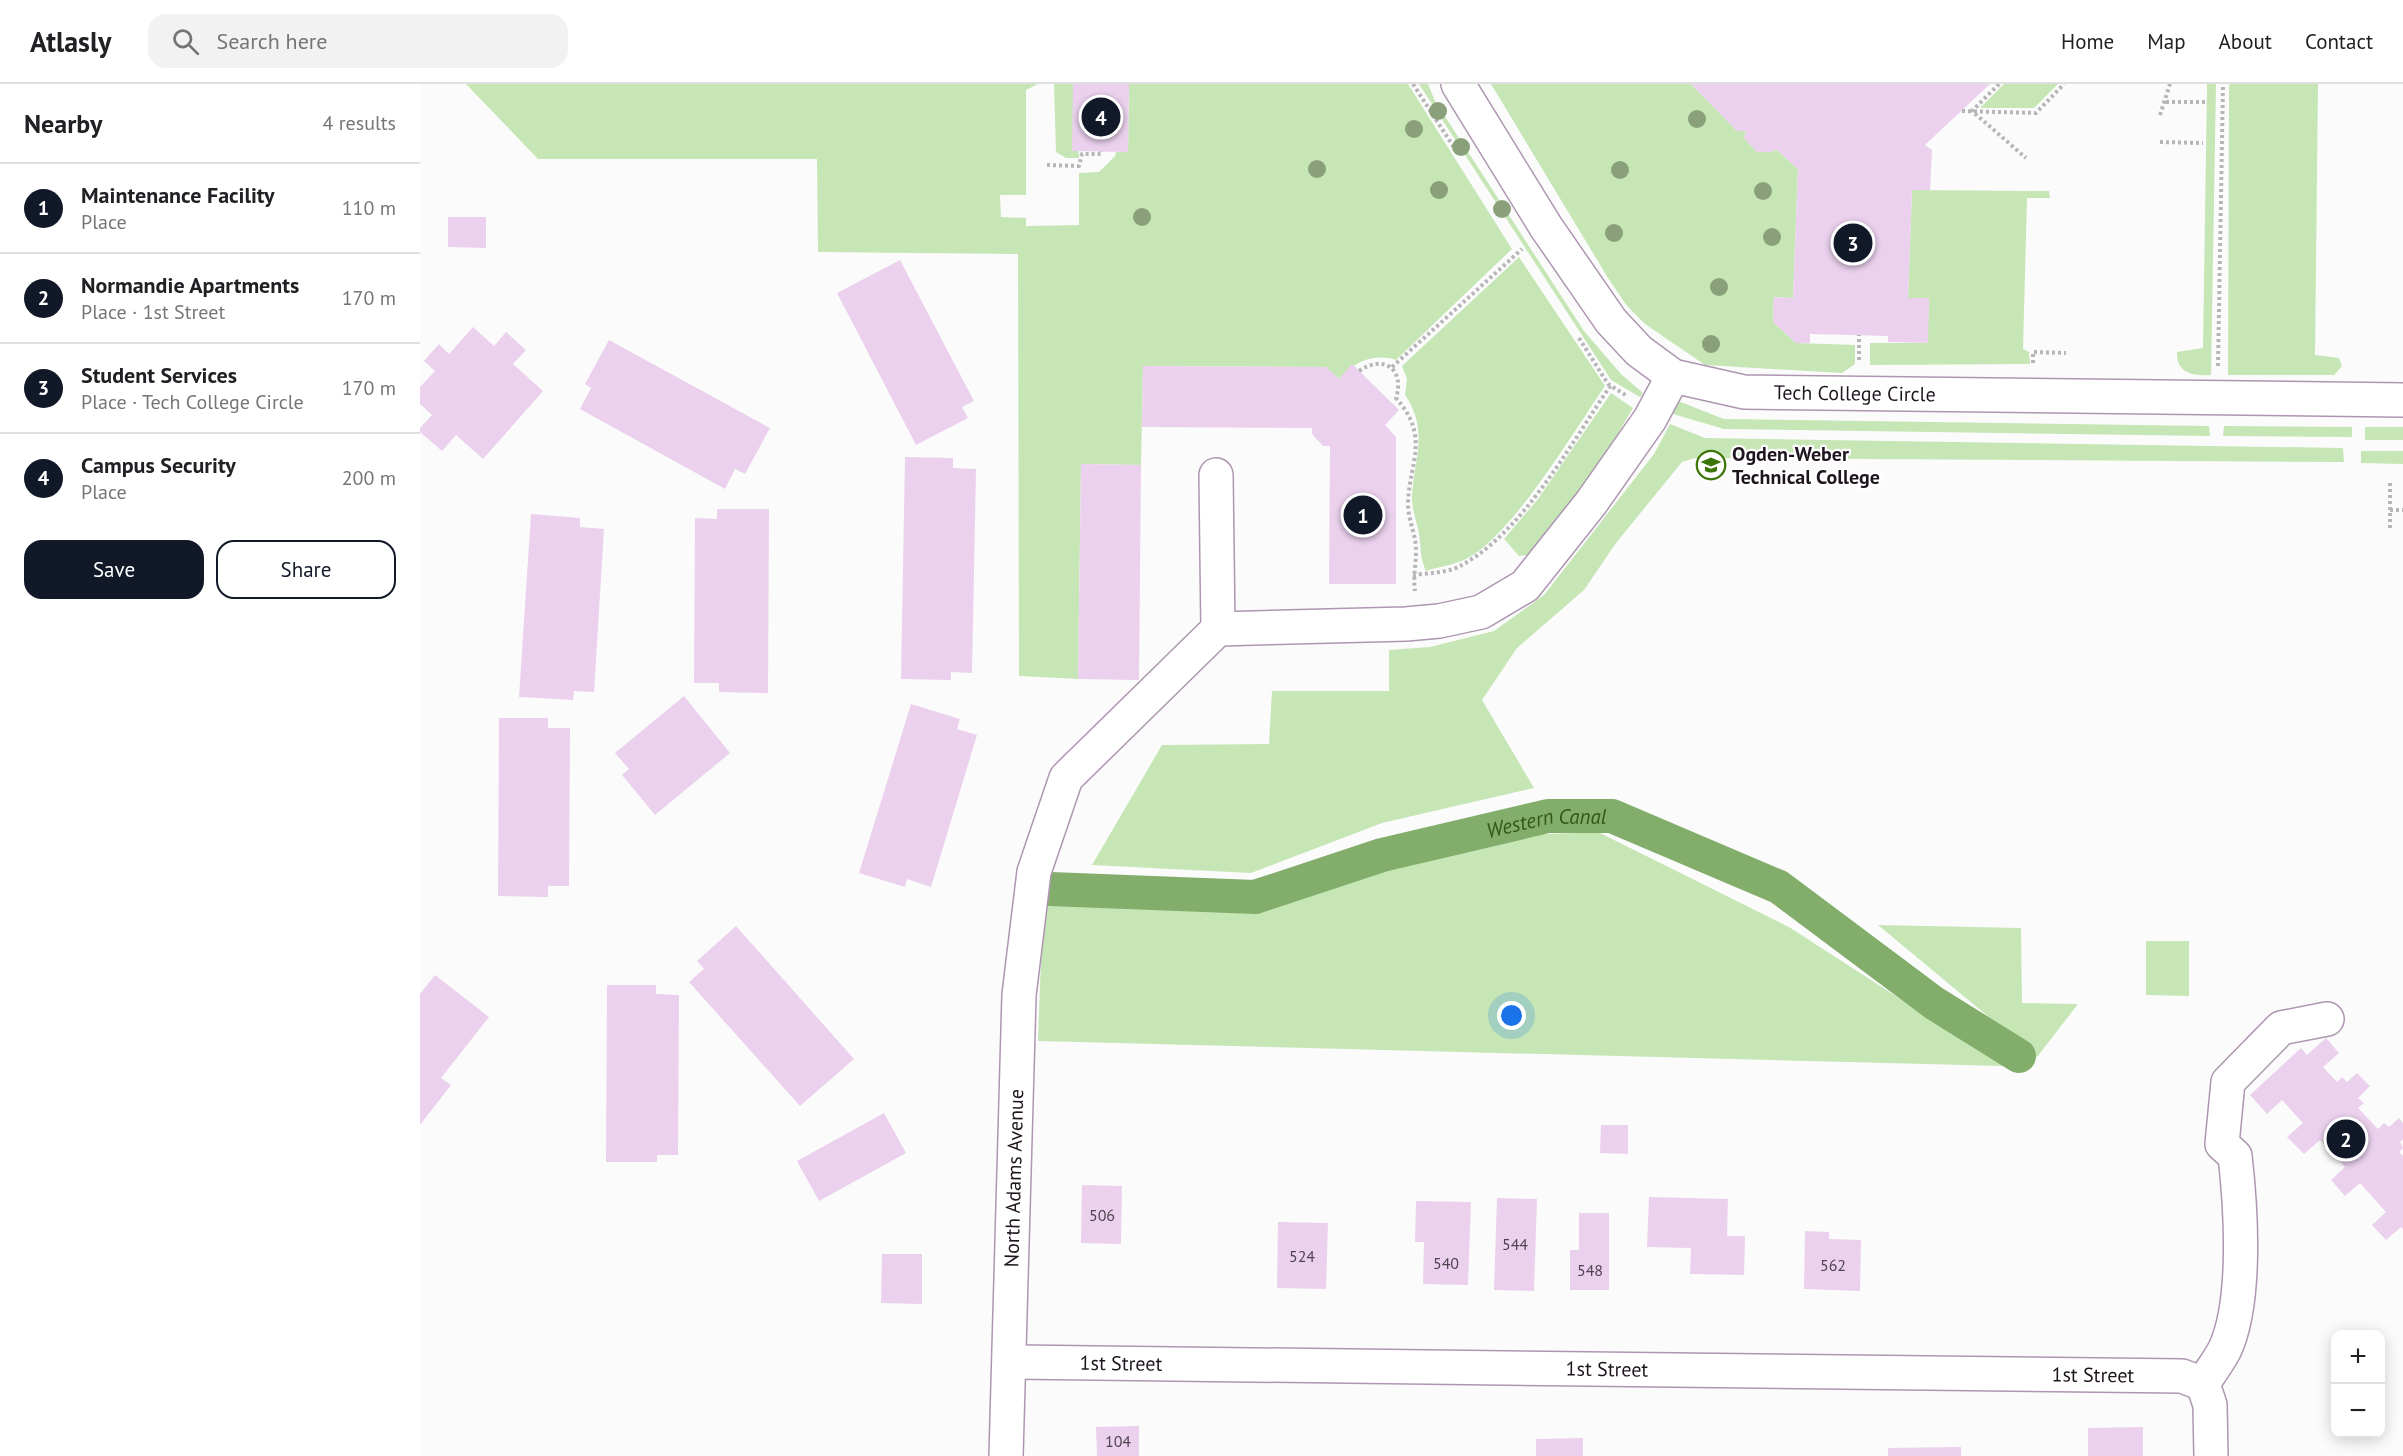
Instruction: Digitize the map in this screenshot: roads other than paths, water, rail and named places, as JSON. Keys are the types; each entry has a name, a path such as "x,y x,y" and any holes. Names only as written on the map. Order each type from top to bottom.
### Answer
{"street":[{"name":"Tech College Circle","path":"1458,84 1546,227 1611,321 1639,351 1673,376 1744,392 2403,400"},
{"path":"1216,476 1218,629 1406,624 1439,621 1481,612 1525,586 1604,485 1650,419 1673,376"},
{"name":"North Adams Avenue","path":"1006,1456 1010,1362 1007,988 1034,872 1066,778 1218,629"},
{"path":"2211,1456 2210,1405 2203,1384 2225,1348 2238,1302 2239,1189 2235,1156 2222,1144 2228,1082 2281,1028 2327,1019"},
{"name":"1st Street","path":"1010,1362 2182,1376 2203,1384"}],"waterway":[{"name":"Western Canal","path":"1050,889 1255,897 1382,855 1548,816 1612,816 1779,887 1934,1003 2019,1056"}],"place":[{"name":"Campus Security","path":"1101,117"},
{"name":"Student Services","path":"1853,243"},
{"name":"Ogden-Weber Technical College","path":"1711,465"},
{"name":"Maintenance Facility","path":"1363,515"},
{"name":"Normandie Apartments","path":"2346,1139"}]}
